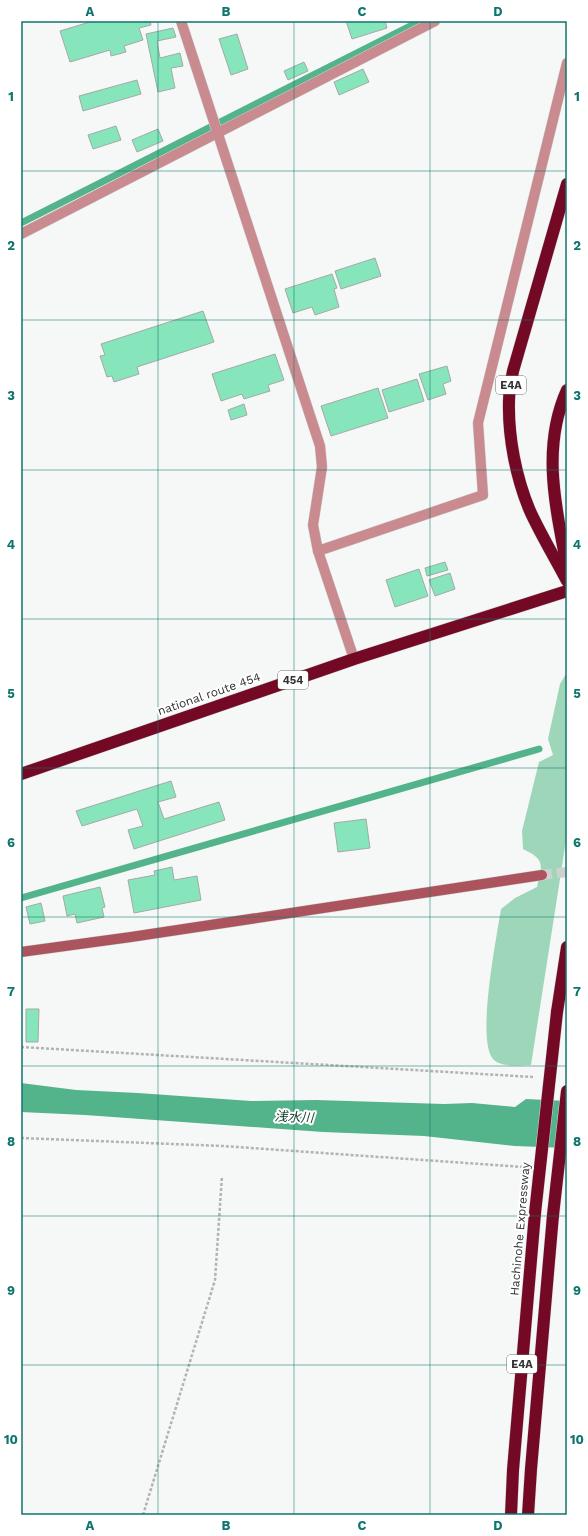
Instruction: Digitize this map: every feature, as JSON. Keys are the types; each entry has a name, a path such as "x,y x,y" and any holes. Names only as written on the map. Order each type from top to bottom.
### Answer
{"highway":[{"name":"E4A","path":"567,184 513,371 509,400 512,445 520,480 530,511 567,581"},
{"path":"567,390 558,419 552,450 552,480 567,567"},
{"name":"national route 454","path":"21,774 354,659 567,591"},
{"name":"Hachinohe Expressway","path":"511,1515 514,1462 535,1213 557,1012 567,948"},
{"name":"E4A","path":"528,1515 530,1470 553,1215 567,1091"}],"street":[{"path":"181,21 320,446 322,467 313,526 318,551 354,659"},
{"path":"21,234 435,21"},
{"path":"318,551 483,495 478,423 567,63"},
{"path":"21,952 139,936 542,875"}],"path":[{"path":"21,1047 536,1077"},
{"path":"21,1138 223,1146 528,1167"},
{"path":"143,1515 215,1280 222,1176"}],"shaded area":[{"path":"567,672 567,834 531,1065 506,1065 496,1062 488,1048 487,1010 496,941 501,909 515,898 537,887 541,868 539,860 536,856 523,849 522,831 539,762 553,755 548,739 560,684"}],"water":[{"name":"浅水川","path":"21,1083 76,1090 251,1101 316,1100 444,1104 472,1103 515,1107 526,1099 567,1101 567,1148 515,1146 424,1136 323,1132 85,1115 21,1112"}],"building":[{"path":"93,21 150,21 151,25 139,28 143,40 124,46 126,52 111,56 110,50 70,62 60,31"},
{"path":"346,21 385,21 387,28 352,39"},
{"path":"173,28 176,37 157,41 160,58 180,53 183,66 171,68 175,88 158,92 146,34"},
{"path":"237,34 248,69 231,75 219,39"},
{"path":"304,62 308,71 288,80 284,71"},
{"path":"363,69 369,82 339,95 334,82"},
{"path":"137,80 141,94 83,111 79,96"},
{"path":"116,126 121,140 93,149 88,135"},
{"path":"158,129 163,141 137,152 132,140"},
{"path":"375,258 381,276 341,289 335,271"},
{"path":"332,274 337,288 334,289 339,307 315,315 312,307 293,313 285,289"},
{"path":"203,311 214,342 137,367 139,374 114,382 112,376 107,377 100,356 105,355 101,344"},
{"path":"275,354 284,380 268,385 270,391 244,399 242,394 221,401 212,374"},
{"path":"447,366 451,381 443,384 446,394 428,400 419,374"},
{"path":"417,379 424,401 389,412 382,390"},
{"path":"378,388 388,418 331,436 321,406"},
{"path":"244,404 247,415 231,420 228,410"},
{"path":"445,562 448,570 427,576 425,568"},
{"path":"419,569 428,596 395,607 386,580"},
{"path":"450,573 455,589 435,596 429,580"},
{"path":"171,781 176,797 158,802 164,819 219,802 225,820 134,849 128,830 143,826 137,809 82,826 76,811"},
{"path":"366,819 370,848 338,852 334,823"},
{"path":"172,867 174,880 197,876 201,900 134,913 128,880 155,875 154,871"},
{"path":"100,887 105,907 102,908 104,917 77,923 75,914 67,916 63,896"},
{"path":"41,903 45,921 30,924 26,907"},
{"path":"26,1009 39,1009 38,1042 26,1042"}],"waterway":[{"path":"21,223 420,21"},
{"path":"21,898 539,749"}],"tunnel":[{"path":"542,875 567,872"}]}
